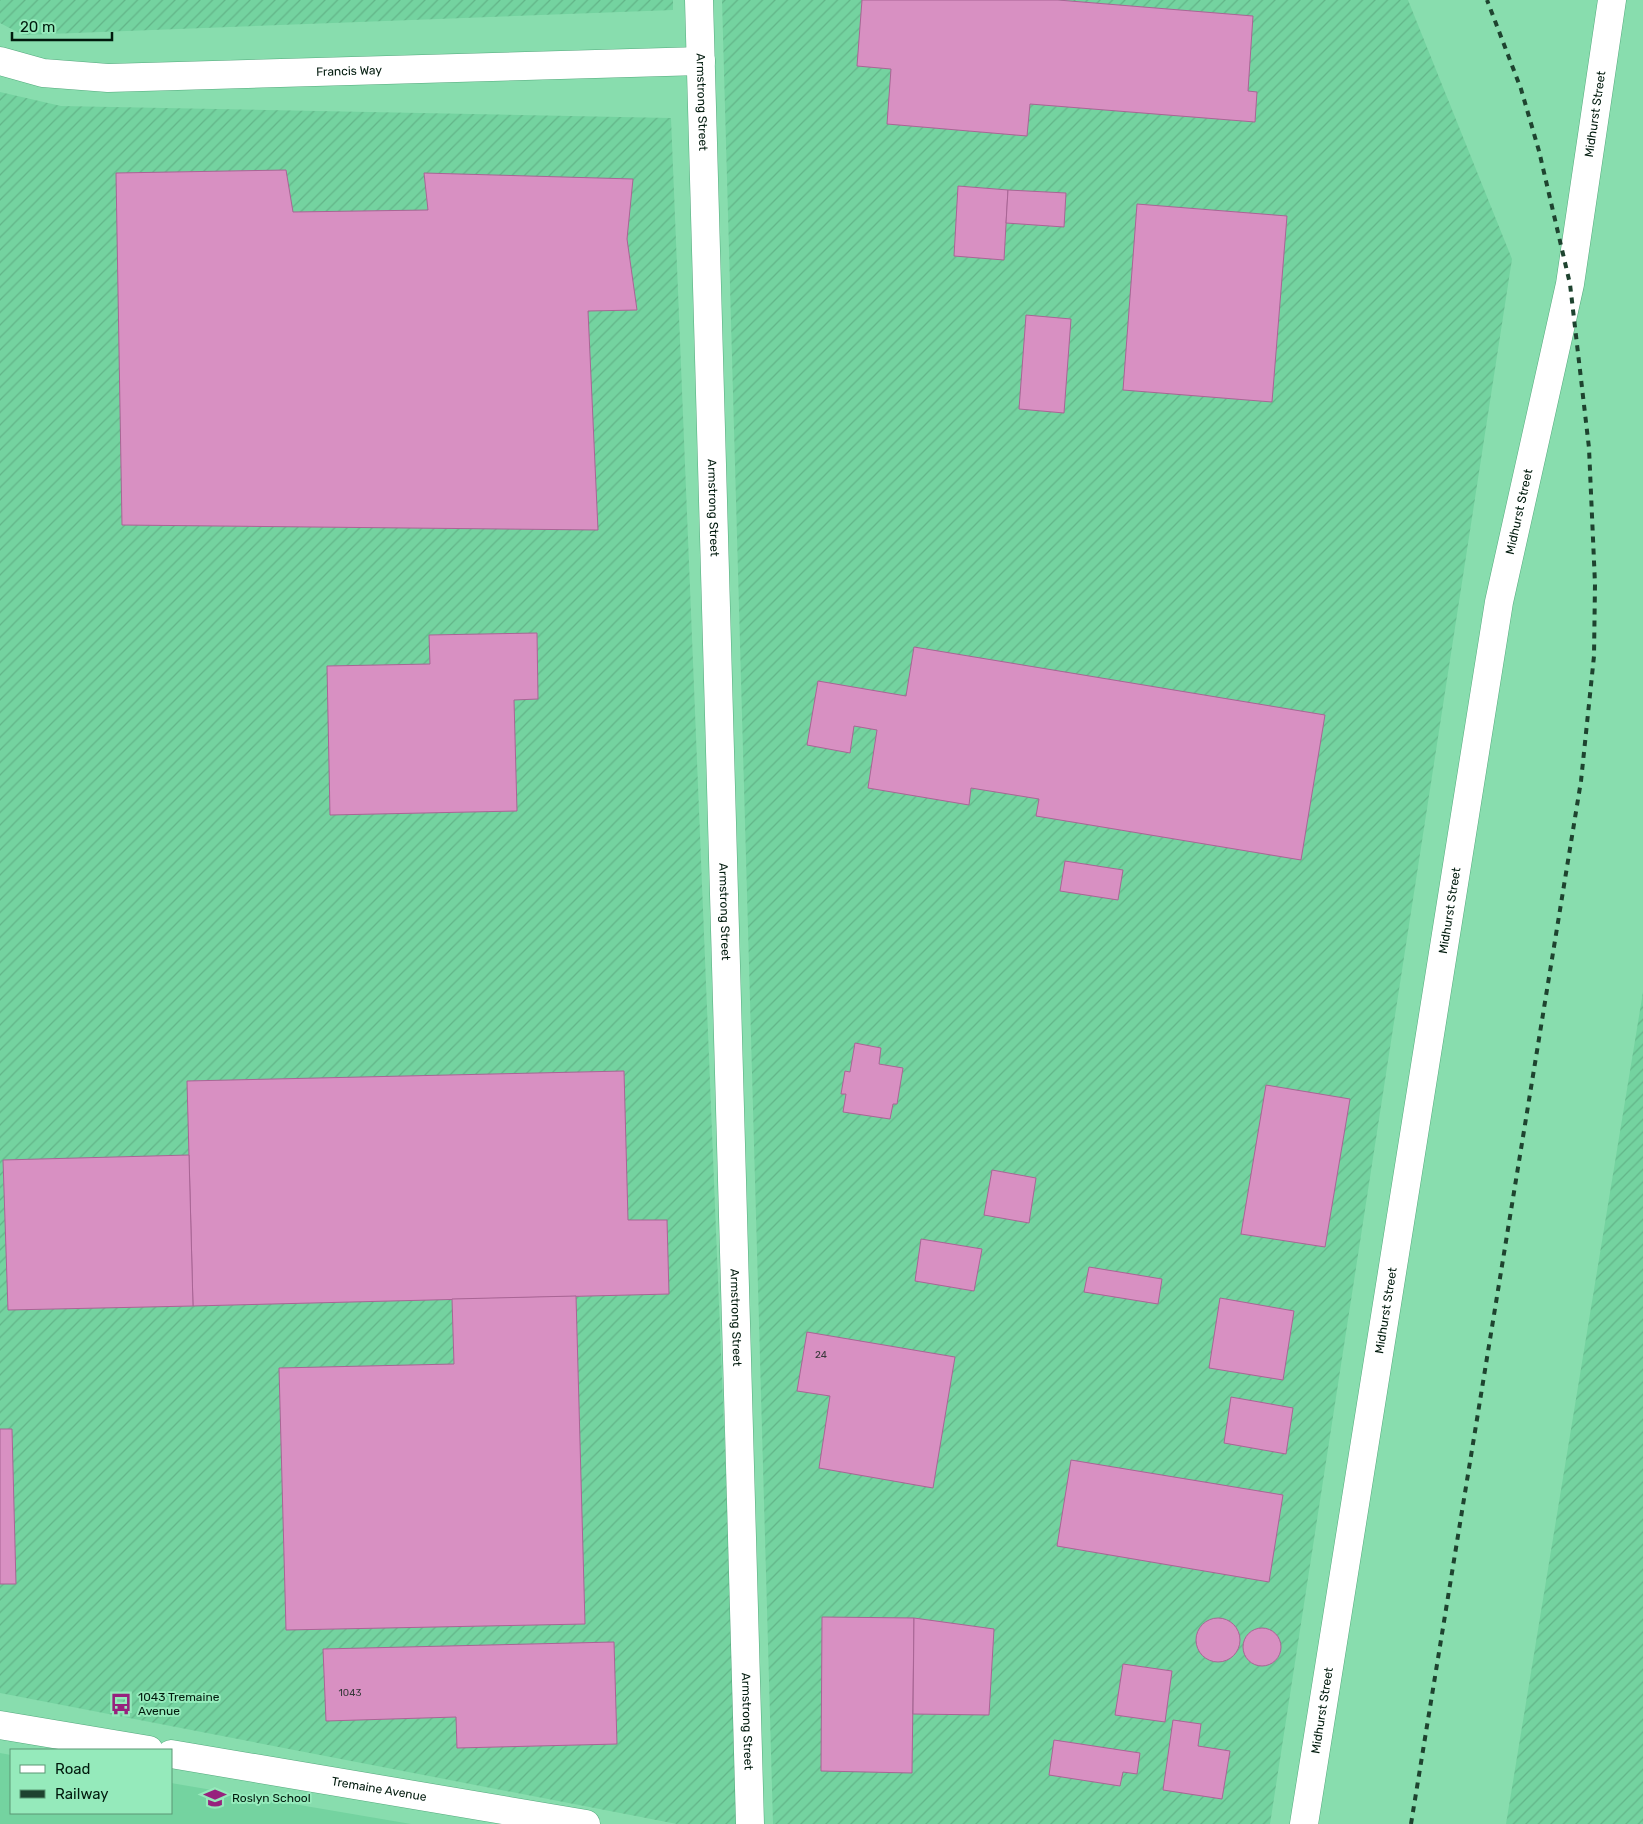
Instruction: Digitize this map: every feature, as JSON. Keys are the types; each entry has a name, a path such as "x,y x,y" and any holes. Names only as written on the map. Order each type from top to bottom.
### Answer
{"street":[{"name":"Armstrong Street","path":"699,0 750,1824"},
{"name":"Midhurst Street","path":"1304,1824 1499,602 1570,284 1612,0"},
{"name":"Francis Way","path":"0,61 43,73 108,78 701,61"},
{"path":"0,1725 143,1749"},
{"name":"Tremaine Avenue","path":"172,1754 586,1824"}],"shaded area":[{"path":"0,0 673,0 673,10 23,35 0,23"},
{"path":"722,0 1408,0 1512,259 1270,1824 773,1824"},
{"path":"0,92 61,106 671,118 740,1824 677,1824 0,1693"},
{"path":"1643,992 1643,1824 1506,1824"},
{"name":"Roslyn School","path":"0,1753 10,1755 10,1814 172,1814 172,1783 411,1824 0,1824"}],"building":[{"path":"862,0 1058,0 1253,16 1248,91 1257,92 1255,122 1030,104 1027,136 887,124 891,69 857,66"},
{"path":"286,170 293,212 428,210 424,173 633,179 627,239 637,310 588,311 598,530 122,525 116,173"},
{"path":"958,186 1008,190 1004,260 954,256"},
{"path":"1008,190 1066,193 1064,227 1006,223"},
{"path":"1137,204 1287,216 1272,402 1123,390"},
{"path":"1026,315 1071,319 1064,413 1019,409"},
{"path":"537,633 538,699 514,700 517,811 330,815 327,666 430,664 429,635"},
{"path":"914,647 1325,715 1301,860 1036,816 1039,799 971,788 969,805 868,788 877,730 854,726 850,753 807,745 818,681 906,696"},
{"path":"1065,861 1123,870 1118,900 1060,891"},
{"path":"855,1043 881,1048 879,1064 903,1068 897,1104 893,1104 890,1119 843,1112 846,1094 841,1094 845,1071 850,1072"},
{"path":"624,1071 628,1220 667,1220 669,1294 193,1306 187,1081"},
{"path":"1266,1085 1350,1099 1325,1247 1241,1234"},
{"path":"189,1155 193,1306 8,1310 3,1160"},
{"path":"992,1170 1036,1178 1029,1223 984,1215"},
{"path":"921,1239 982,1249 974,1291 915,1281"},
{"path":"1089,1267 1162,1279 1158,1304 1084,1292"},
{"path":"576,1296 585,1624 286,1630 279,1368 454,1364 452,1299"},
{"path":"1220,1298 1294,1311 1283,1380 1209,1368"},
{"path":"807,1332 955,1357 933,1488 819,1468 830,1396 797,1391"},
{"path":"1231,1397 1293,1408 1286,1454 1224,1443"},
{"path":"0,1429 12,1429 16,1584 0,1584"},
{"path":"1071,1460 1283,1495 1269,1582 1057,1546"},
{"path":"822,1617 914,1618 912,1773 821,1771"},
{"path":"914,1618 994,1629 989,1715 913,1714"},
{"path":"1214,1618 1222,1618 1234,1624 1240,1640 1234,1656 1222,1662 1214,1662 1202,1656 1196,1644 1196,1636 1202,1624"},
{"path":"1262,1628 1269,1629 1275,1634 1280,1640 1280,1654 1275,1660 1269,1665 1262,1666 1255,1665 1249,1660 1244,1654 1243,1647 1244,1640 1249,1634 1255,1629"},
{"path":"614,1642 617,1744 457,1748 456,1717 326,1721 323,1649"},
{"path":"1123,1664 1172,1671 1165,1722 1115,1715"},
{"path":"1173,1720 1201,1724 1198,1746 1230,1751 1222,1799 1163,1790"},
{"path":"1054,1740 1140,1753 1137,1774 1123,1772 1120,1786 1049,1775"}],"railway":[{"path":"1411,1824 1581,781 1594,656 1595,584 1589,448 1570,284 1539,151 1521,89 1487,0"}],"place":[{"name":"1043 Tremaine Avenue","path":"121,1704"},
{"name":"Roslyn School","path":"215,1798"}]}
